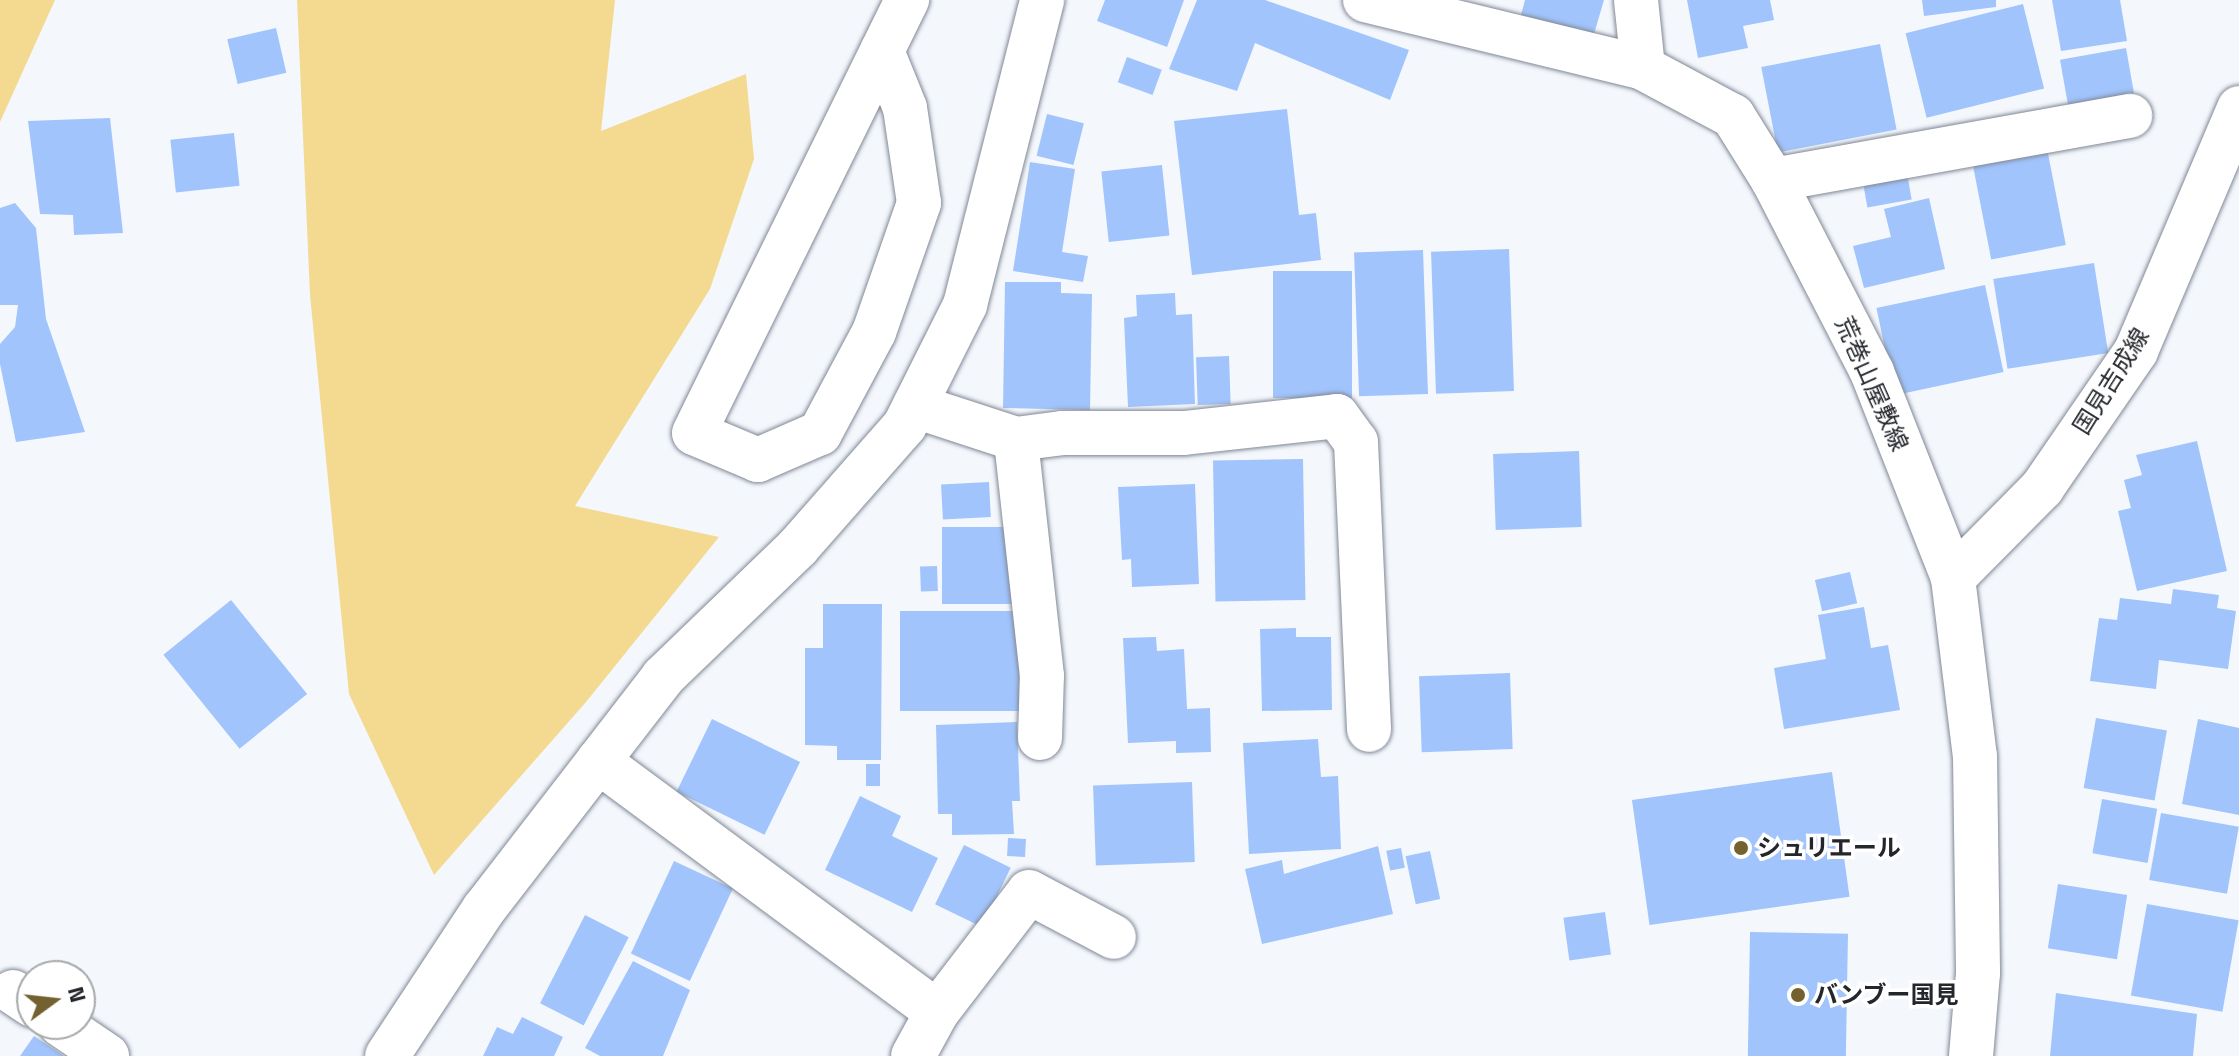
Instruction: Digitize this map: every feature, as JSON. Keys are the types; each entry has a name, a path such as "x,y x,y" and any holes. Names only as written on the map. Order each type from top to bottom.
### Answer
{"street":[{"path":"882,51 905,108 919,203 874,332 820,433 758,460 694,433 907,0"},
{"path":"387,1056 484,909 663,677 798,547 905,425 965,305 1042,0"},
{"name":"荒巻山屋敷線","path":"1365,0 1643,68 1733,116 1773,180 1872,372 1953,578 1975,756 1978,973 1971,1056"},
{"path":"1636,0 1643,68"},
{"name":"国見吉成線","path":"1953,578 2042,488 2136,351 2227,171 2239,108"},
{"path":"1773,180 2130,116"},
{"path":"915,406 1016,439 1062,433 1184,433 1337,416 1356,442 1369,730"},
{"path":"1016,439 1042,676 1040,738"},
{"path":"598,761 937,1012"},
{"path":"913,1056 937,1012 1029,892 1114,937"},
{"path":"84,1040 107,1056"}],"shaded area":[{"path":"0,0 55,0 0,122"},
{"path":"297,0 615,0 601,131 746,74 754,159 710,289 575,506 719,537 586,702 434,875 349,694 310,295"}],"building":[{"path":"1105,0 1184,0 1167,47 1097,21"},
{"path":"1197,0 1265,0 1409,50 1390,100 1255,43 1237,91 1169,69"},
{"path":"1525,0 1604,0 1594,34 1521,15"},
{"path":"1687,0 1770,0 1774,20 1743,26 1748,48 1698,58"},
{"path":"1922,0 1996,0 1996,7 1924,16"},
{"path":"2052,0 2120,0 2127,41 2061,51"},
{"path":"2023,4 2044,88 1927,118 1906,33"},
{"path":"276,28 286,73 238,84 227,39"},
{"path":"1880,44 1897,129 1778,152 1761,67"},
{"path":"2126,48 2136,106 2070,118 2060,60"},
{"path":"1127,57 1162,70 1153,95 1118,82"},
{"path":"1287,109 1299,215 1316,213 1321,260 1192,275 1174,121"},
{"path":"1047,114 1084,123 1073,165 1037,156"},
{"path":"110,118 123,233 74,235 73,215 40,214 28,121"},
{"path":"234,133 240,186 176,192 170,140"},
{"path":"2046,143 2066,245 1991,260 1971,158"},
{"path":"1030,162 1075,169 1062,252 1088,256 1083,282 1013,271"},
{"path":"1162,165 1169,236 1109,242 1101,171"},
{"path":"1907,173 1912,200 1867,207 1863,181"},
{"path":"1929,198 1945,269 1864,288 1853,246 1891,237 1884,209"},
{"path":"15,203 36,228 46,319 85,432 16,442 0,364 0,344 15,327 18,305 0,305 0,208"},
{"path":"1509,249 1514,391 1436,394 1431,252"},
{"path":"1423,250 1428,394 1359,396 1354,252"},
{"path":"2094,263 2108,353 2007,369 1993,279"},
{"path":"1273,271 1352,271 1352,398 1273,398"},
{"path":"1005,282 1061,282 1061,293 1092,294 1090,410 1003,408"},
{"path":"1985,285 2004,372 1895,395 1876,308"},
{"path":"1175,293 1176,315 1192,314 1195,404 1128,407 1124,318 1137,316 1136,295"},
{"path":"1229,356 1231,404 1198,405 1196,357"},
{"path":"2197,441 2227,571 2137,591 2118,511 2131,508 2124,480 2142,475 2136,455"},
{"path":"1579,451 1582,527 1496,530 1493,454"},
{"path":"1303,459 1305,600 1215,602 1213,461"},
{"path":"989,482 991,517 943,519 941,485"},
{"path":"1195,484 1199,584 1132,587 1131,559 1122,560 1118,487"},
{"path":"942,527 1012,527 1012,604 942,604"},
{"path":"937,566 938,591 921,592 920,567"},
{"path":"1850,572 1857,603 1822,611 1815,580"},
{"path":"2173,589 2219,595 2217,608 2236,611 2228,669 2159,660 2156,689 2090,681 2099,618 2117,620 2120,598 2171,604"},
{"path":"231,600 307,694 240,749 163,655"},
{"path":"823,604 882,604 881,760 837,760 837,746 805,745 805,648 823,648"},
{"path":"1864,607 1871,648 1888,645 1900,710 1784,729 1774,668 1826,659 1818,615"},
{"path":"900,611 1019,611 1019,711 900,711"},
{"path":"1296,628 1296,637 1331,637 1332,710 1262,711 1260,629"},
{"path":"1156,637 1157,651 1184,649 1187,709 1210,708 1211,752 1176,753 1176,741 1128,743 1123,638"},
{"path":"1510,673 1513,749 1422,752 1419,676"},
{"path":"2096,718 2167,731 2155,800 2084,788"},
{"path":"712,719 800,762 765,835 676,792"},
{"path":"2198,719 2239,728 2239,815 2182,804"},
{"path":"1017,722 1020,801 1012,801 1014,834 952,835 952,814 938,814 936,725"},
{"path":"1318,739 1321,777 1338,776 1341,849 1249,854 1243,743"},
{"path":"866,764 880,764 880,786 866,786"},
{"name":"シュリエール","path":"1832,772 1850,897 1650,925 1632,800"},
{"path":"1192,782 1195,862 1096,865 1093,785"},
{"path":"860,796 901,816 892,836 938,858 912,912 825,870"},
{"path":"2102,799 2157,809 2148,863 2092,853"},
{"path":"2161,813 2239,827 2227,894 2149,880"},
{"path":"1008,838 1026,839 1025,857 1007,856"},
{"path":"964,845 1011,868 982,927 935,904"},
{"path":"1378,846 1393,914 1262,944 1245,869 1282,860 1284,874"},
{"path":"1401,848 1405,868 1390,870 1386,851"},
{"path":"1430,851 1440,899 1416,904 1406,856"},
{"path":"674,861 733,888 690,981 631,953"},
{"path":"2058,884 2127,895 2117,959 2048,948"},
{"path":"2147,904 2239,920 2222,1012 2131,996"},
{"path":"1605,912 1611,955 1569,960 1563,918"},
{"path":"585,915 629,937 584,1025 540,1003"},
{"name":"バンブー国見","path":"1750,932 1848,934 1846,1056 1748,1056"},
{"path":"633,961 690,990 663,1056 600,1056 585,1048"},
{"path":"2056,993 2197,1014 2193,1056 2050,1056"},
{"path":"522,1017 563,1037 554,1056 483,1056 497,1027 513,1034"},
{"path":"31,1040 40,1040 64,1056 20,1056"}],"place":[{"name":"シュリエール","path":"1741,848"},
{"name":"バンブー国見","path":"1798,995"}]}
